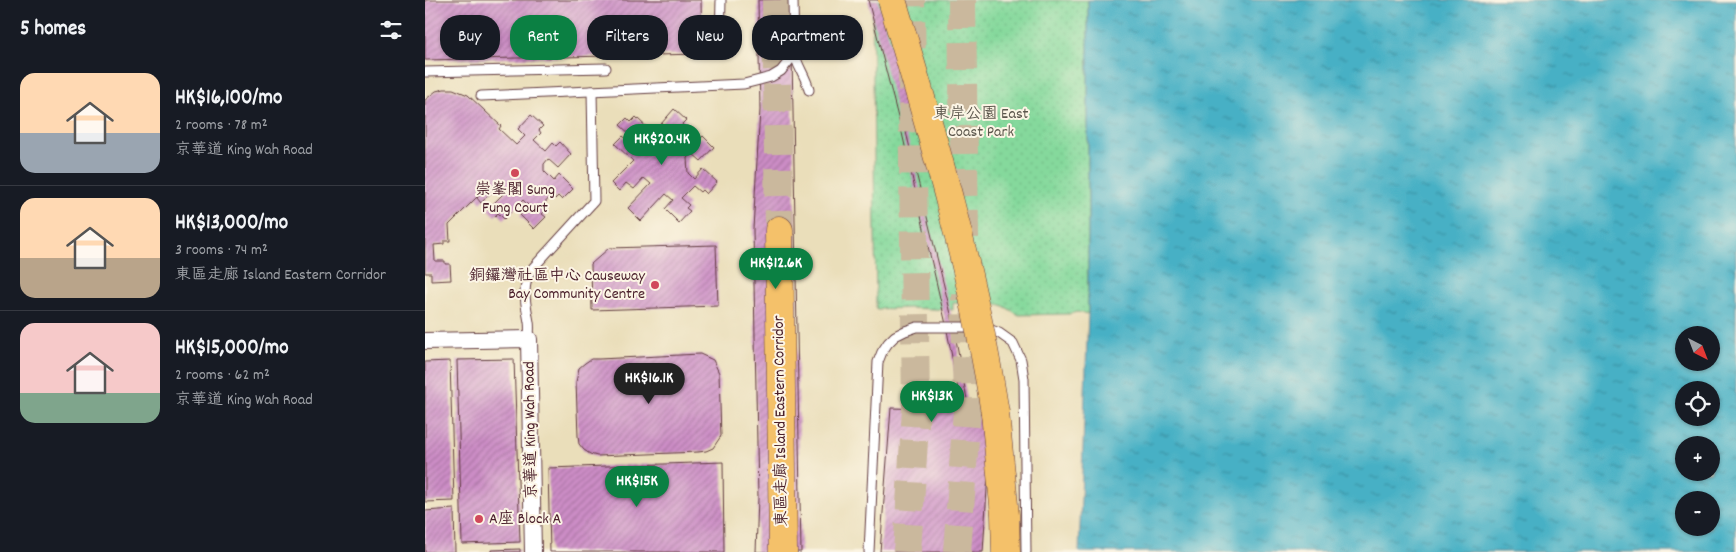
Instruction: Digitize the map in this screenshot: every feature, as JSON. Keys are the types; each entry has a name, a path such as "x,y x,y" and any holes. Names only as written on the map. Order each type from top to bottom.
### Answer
{"highway":[{"path":"891,0 929,125 956,224 985,355 998,433 1006,552"},
{"name":"東區走廊 Island Eastern Corridor","path":"779,230 783,552"}],"street":[{"path":"425,341 529,339"},
{"name":"京華道 King Wah Road","path":"529,339 533,552"}],"lane":[{"path":"721,0 721,15"},
{"path":"793,0 793,15"},
{"path":"481,96 744,84 771,77 781,70 789,60"},
{"path":"796,60 809,90"},
{"path":"425,72 606,68"},
{"path":"529,339 525,286 528,275 594,201 592,91"},
{"path":"869,552 878,362 882,352 895,336 917,327 930,326 989,329 1007,337 1018,351 1024,379 1026,552"}],"green space":[{"name":"東岸公園 East Coast Park","path":"872,0 1088,0 1088,314 1077,312 1069,314 1019,315 1002,305 953,303 953,310 876,309"}],"water":[{"path":"1088,0 1736,0 1736,552 1079,552 1088,314"}],"building":[{"path":"425,0 701,0 701,15 678,15 678,55 668,55 668,15 587,15 587,56 577,57 577,15 510,15 510,58 500,58 500,15 440,15 440,60 425,60"},
{"path":"758,0 791,0 791,15 758,15"},
{"path":"868,0 878,0 917,130 906,132 952,318 969,410 992,410 983,552 880,552 891,408 962,410 945,320 902,133"},
{"path":"759,60 792,60 801,552 756,552 758,498 753,229 760,110"},
{"path":"453,89 468,95 501,126 499,129 516,145 525,136 518,129 531,115 543,126 539,130 541,133 534,140 546,151 553,143 556,146 560,142 571,154 558,168 548,159 544,164 544,171 554,181 559,175 573,189 562,200 558,196 555,199 552,195 541,207 545,211 542,214 546,217 534,229 520,215 529,206 523,200 504,219 498,213 495,216 488,209 507,190 500,183 481,203 477,198 480,194 449,225 450,241 434,245 435,261 445,261 445,264 450,264 451,280 431,281 431,273 425,273 425,100 436,91"},
{"path":"674,109 686,120 682,124 684,127 677,134 689,145 696,137 699,140 703,136 714,147 701,161 692,153 687,158 688,173 694,179 703,169 717,182 706,194 693,186 681,198 689,205 686,208 690,211 679,223 665,209 673,200 666,194 641,221 628,208 651,184 644,178 634,189 626,183 619,191 611,183 633,161 615,144 623,136 641,152 645,148 620,125 627,118 631,122 636,117 660,140 668,131 661,124"},
{"name":"銅鑼灣社區中心 Causeway Bay Community Centre","path":"716,245 718,306 592,310 591,264 609,248"},
{"path":"700,354 713,360 719,373 721,436 713,448 698,452 597,456 584,450 579,444 576,382 579,368 585,363 591,359"},
{"path":"514,359 520,542 462,544 457,360"},
{"path":"450,361 454,501 425,502 425,362"},
{"path":"723,462 724,552 550,552 548,468"},
{"path":"454,509 455,552 425,552 425,511"},
{"path":"520,549 520,552 491,552 491,550"}],"tunnel":[{"path":"776,0 779,230"},
{"path":"907,552 916,409 911,0"},
{"path":"962,0 965,238"},
{"path":"957,552 967,410 965,294"}],"place":[{"name":"崇峯閣 Sung Fung Court","path":"515,173"},
{"name":"銅鑼灣社區中心 Causeway Bay Community Centre","path":"655,285"},
{"name":"A座 Block A","path":"479,519"}]}
